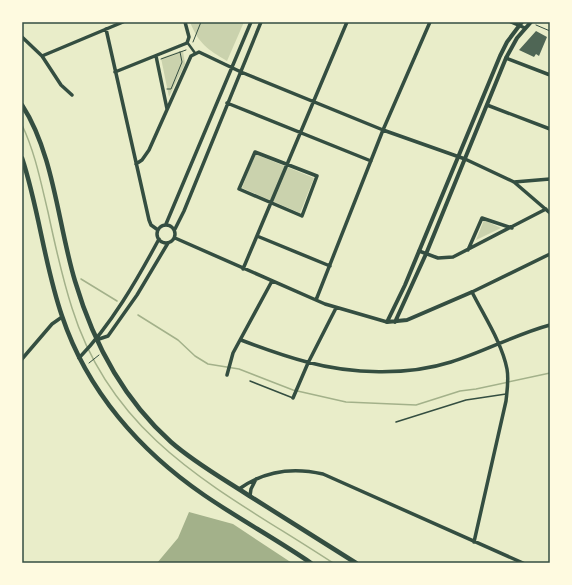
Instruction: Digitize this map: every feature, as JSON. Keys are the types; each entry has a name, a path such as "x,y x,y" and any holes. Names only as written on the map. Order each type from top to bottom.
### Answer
{"main road":[{"path":"22,105 39,141 74,277 94,342 123,386 160,431 195,461 356,563"},
{"path":"22,158 62,317 79,358 108,404 138,440 161,462 205,496 311,563"}],"street":[{"path":"42,56 123,22"},
{"path":"115,72 187,42 189,37 185,22"},
{"path":"158,230 166,224 251,22"},
{"path":"175,238 175,229 261,22"},
{"path":"243,269 347,22"},
{"path":"316,300 383,130 430,22"},
{"path":"511,22 521,24 525,28"},
{"path":"395,322 426,254 506,58 530,22"},
{"path":"387,322 419,251 500,56 521,24"},
{"path":"79,358 94,342 126,296 159,239 158,230 150,224 106,29"},
{"path":"248,30 257,33"},
{"path":"22,37 42,56 61,85 72,96"},
{"path":"187,42 195,53"},
{"path":"136,164 142,160 149,150 191,56 195,53 202,53 232,69 383,130 465,159 514,182 550,213"},
{"path":"156,56 167,110"},
{"path":"506,58 550,75"},
{"path":"164,95 171,100"},
{"path":"228,103 371,161"},
{"path":"487,105 550,128"},
{"path":"199,147 207,151"},
{"path":"255,151 287,164 318,177 302,215 239,189 255,151"},
{"path":"514,182 550,179"},
{"path":"419,251 446,258 468,250 546,210"},
{"path":"468,250 483,218 512,228"},
{"path":"166,224 175,229"},
{"path":"257,236 330,266"},
{"path":"94,342 108,336 137,294 168,243 175,238"},
{"path":"175,238 243,269 336,308 387,322 395,322 422,315 550,254"},
{"path":"159,239 168,243"},
{"path":"227,373 229,364 240,340 272,281"},
{"path":"472,292 498,344 505,362 508,377 506,394 474,542"},
{"path":"294,396 308,363 336,308"},
{"path":"22,359 52,324 62,317"},
{"path":"240,340 308,363 355,370 395,372 429,368 452,362 550,325"},
{"path":"239,489 256,479 276,472 308,472 330,476 523,563"},
{"path":"250,496 251,489 256,479"}],"lane":[{"path":"250,381 294,396"},
{"path":"396,422 466,400 506,394"}],"path":[{"path":"530,22 550,31"},
{"path":"167,89 171,89 182,62 180,52"},
{"path":"91,362 97,357"}],"shaded area":[{"path":"190,22 244,22 227,61 214,53 200,41"},
{"path":"183,51 185,64 169,97 161,58"},
{"path":"255,154 314,178 300,213 242,188"},
{"path":"484,220 501,228 476,240"},
{"path":"189,512 233,524 292,563 157,563 178,538"}],"building":[{"path":"536,31 547,37 539,56 536,54 534,57 519,50"}],"waterway":[{"path":"22,125 31,146 72,308 91,355 115,395 145,429 178,460 214,487 333,563"},
{"path":"81,279 117,301"},
{"path":"138,315 178,340 195,356 208,364 239,369 293,390 346,402 416,405 460,391 550,373"}]}
